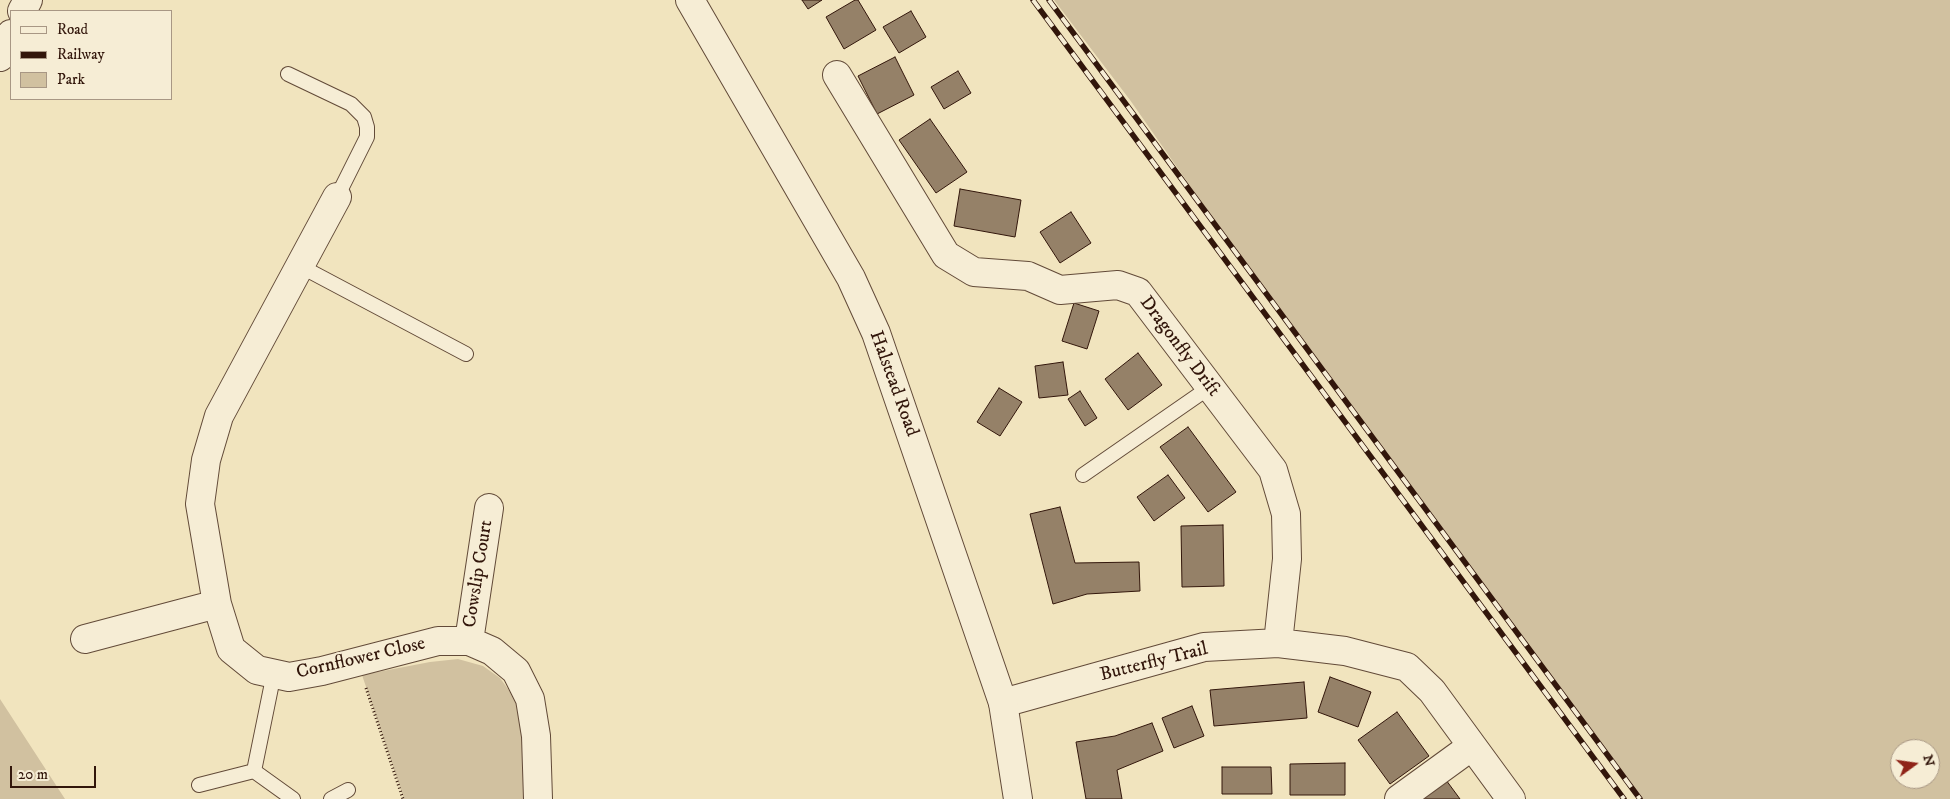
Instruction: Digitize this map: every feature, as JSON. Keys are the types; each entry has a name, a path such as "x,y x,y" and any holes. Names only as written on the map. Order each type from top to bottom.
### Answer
{"street":[{"name":"Halstead Road","path":"690,0 851,278 876,333 1002,704 1018,799"},
{"path":"0,57 10,36"},
{"name":"Dragonfly Drift","path":"837,75 946,255 974,272 1028,276 1060,290 1118,285 1138,292 1273,470 1286,514 1287,559 1278,644"},
{"name":"Cornflower Close","path":"337,197 219,416 206,460 200,504 217,604 231,649 257,670 289,677 322,671 438,641 469,641 492,650 516,671 530,699 536,736 538,799"},
{"name":"Cowslip Court","path":"469,641 489,508"},
{"path":"85,639 217,604"},
{"name":"Butterfly Trail","path":"1002,704 1204,647 1278,644 1345,651 1407,667 1432,691 1511,799"},
{"path":"1399,799 1472,746"}],"lane":[{"path":"288,74 351,104 364,117 367,137 337,197"},
{"path":"300,266 466,354"},
{"path":"1083,475 1210,388"},
{"path":"254,771 274,674"},
{"path":"199,785 254,771"},
{"path":"254,771 292,799"},
{"path":"331,799 348,790"}],"path":[{"path":"360,660 362,675 403,799"}],"green space":[{"path":"1054,0 1950,0 1950,799 1638,799 1209,213 1130,100"},
{"path":"458,659 483,666 500,678 516,700 524,732 527,799 404,799 362,675 430,662"},
{"path":"0,699 65,799 0,799"}],"building":[{"path":"802,0 822,0 808,9"},
{"path":"858,0 876,30 844,49 826,17"},
{"path":"911,11 926,37 899,53 883,27"},
{"path":"895,57 914,95 877,114 858,76"},
{"path":"958,71 971,93 944,109 931,87"},
{"path":"930,119 967,172 936,193 899,140"},
{"path":"960,189 1021,200 1015,237 954,226"},
{"path":"1071,212 1091,243 1060,263 1040,232"},
{"path":"1074,303 1099,311 1087,349 1062,341"},
{"path":"1138,353 1162,385 1128,410 1105,379"},
{"path":"1063,362 1068,395 1039,398 1035,366"},
{"path":"999,388 1022,402 1000,436 977,422"},
{"path":"1080,391 1097,418 1085,426 1068,399"},
{"path":"1188,427 1236,492 1208,512 1160,447"},
{"path":"1168,475 1185,498 1154,521 1137,497"},
{"path":"1060,507 1075,563 1139,562 1140,591 1087,594 1053,604 1030,514"},
{"path":"1223,525 1224,586 1182,587 1181,526"},
{"path":"1330,677 1371,692 1358,727 1318,712"},
{"path":"1304,682 1307,718 1214,726 1210,690"},
{"path":"1192,706 1204,736 1174,748 1162,718"},
{"path":"1397,712 1429,756 1390,784 1358,740"},
{"path":"1152,723 1163,751 1117,770 1122,799 1086,799 1076,742 1115,736"},
{"path":"1345,763 1345,795 1290,795 1290,764"},
{"path":"1222,767 1271,767 1272,794 1222,794"},
{"path":"1446,780 1460,799 1420,799"}],"railway":[{"path":"1033,0 1624,799"},
{"path":"1049,0 1640,799"}]}
